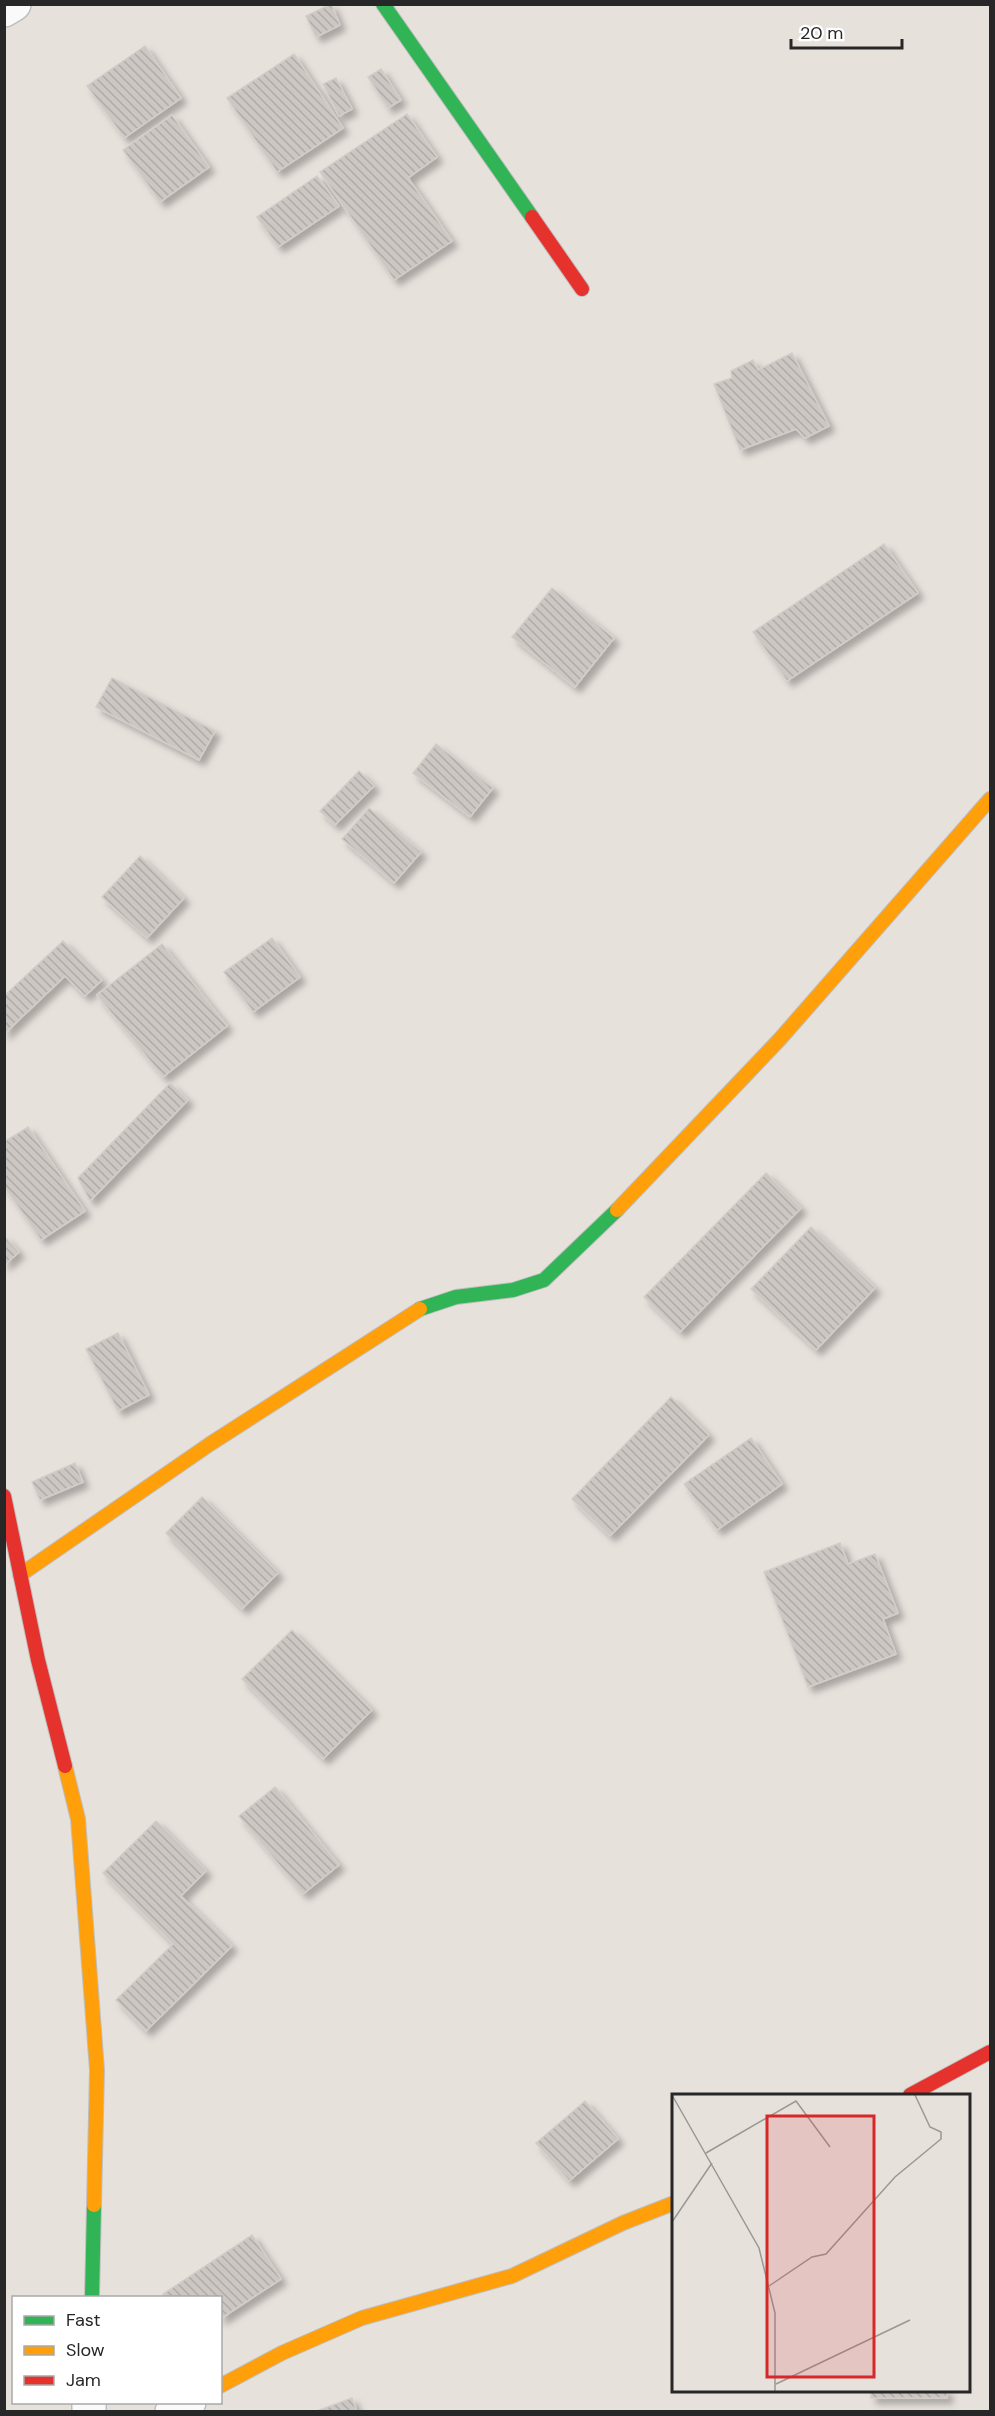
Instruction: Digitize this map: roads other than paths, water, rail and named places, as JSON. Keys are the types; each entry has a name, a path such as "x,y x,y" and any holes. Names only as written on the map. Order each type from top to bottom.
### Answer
{"street":[{"path":"4,10 14,4"},
{"path":"383,4 582,289"},
{"path":"21,1575 210,1444 422,1308 456,1297 513,1290 544,1280 595,1233 780,1039 990,799"},
{"path":"4,1496 38,1660 78,1820 97,2070 92,2296"},
{"path":"912,2094 990,2052"},
{"path":"222,2384 282,2352 363,2318 512,2276 623,2223 672,2204"},
{"path":"172,2412 187,2404"}]}
